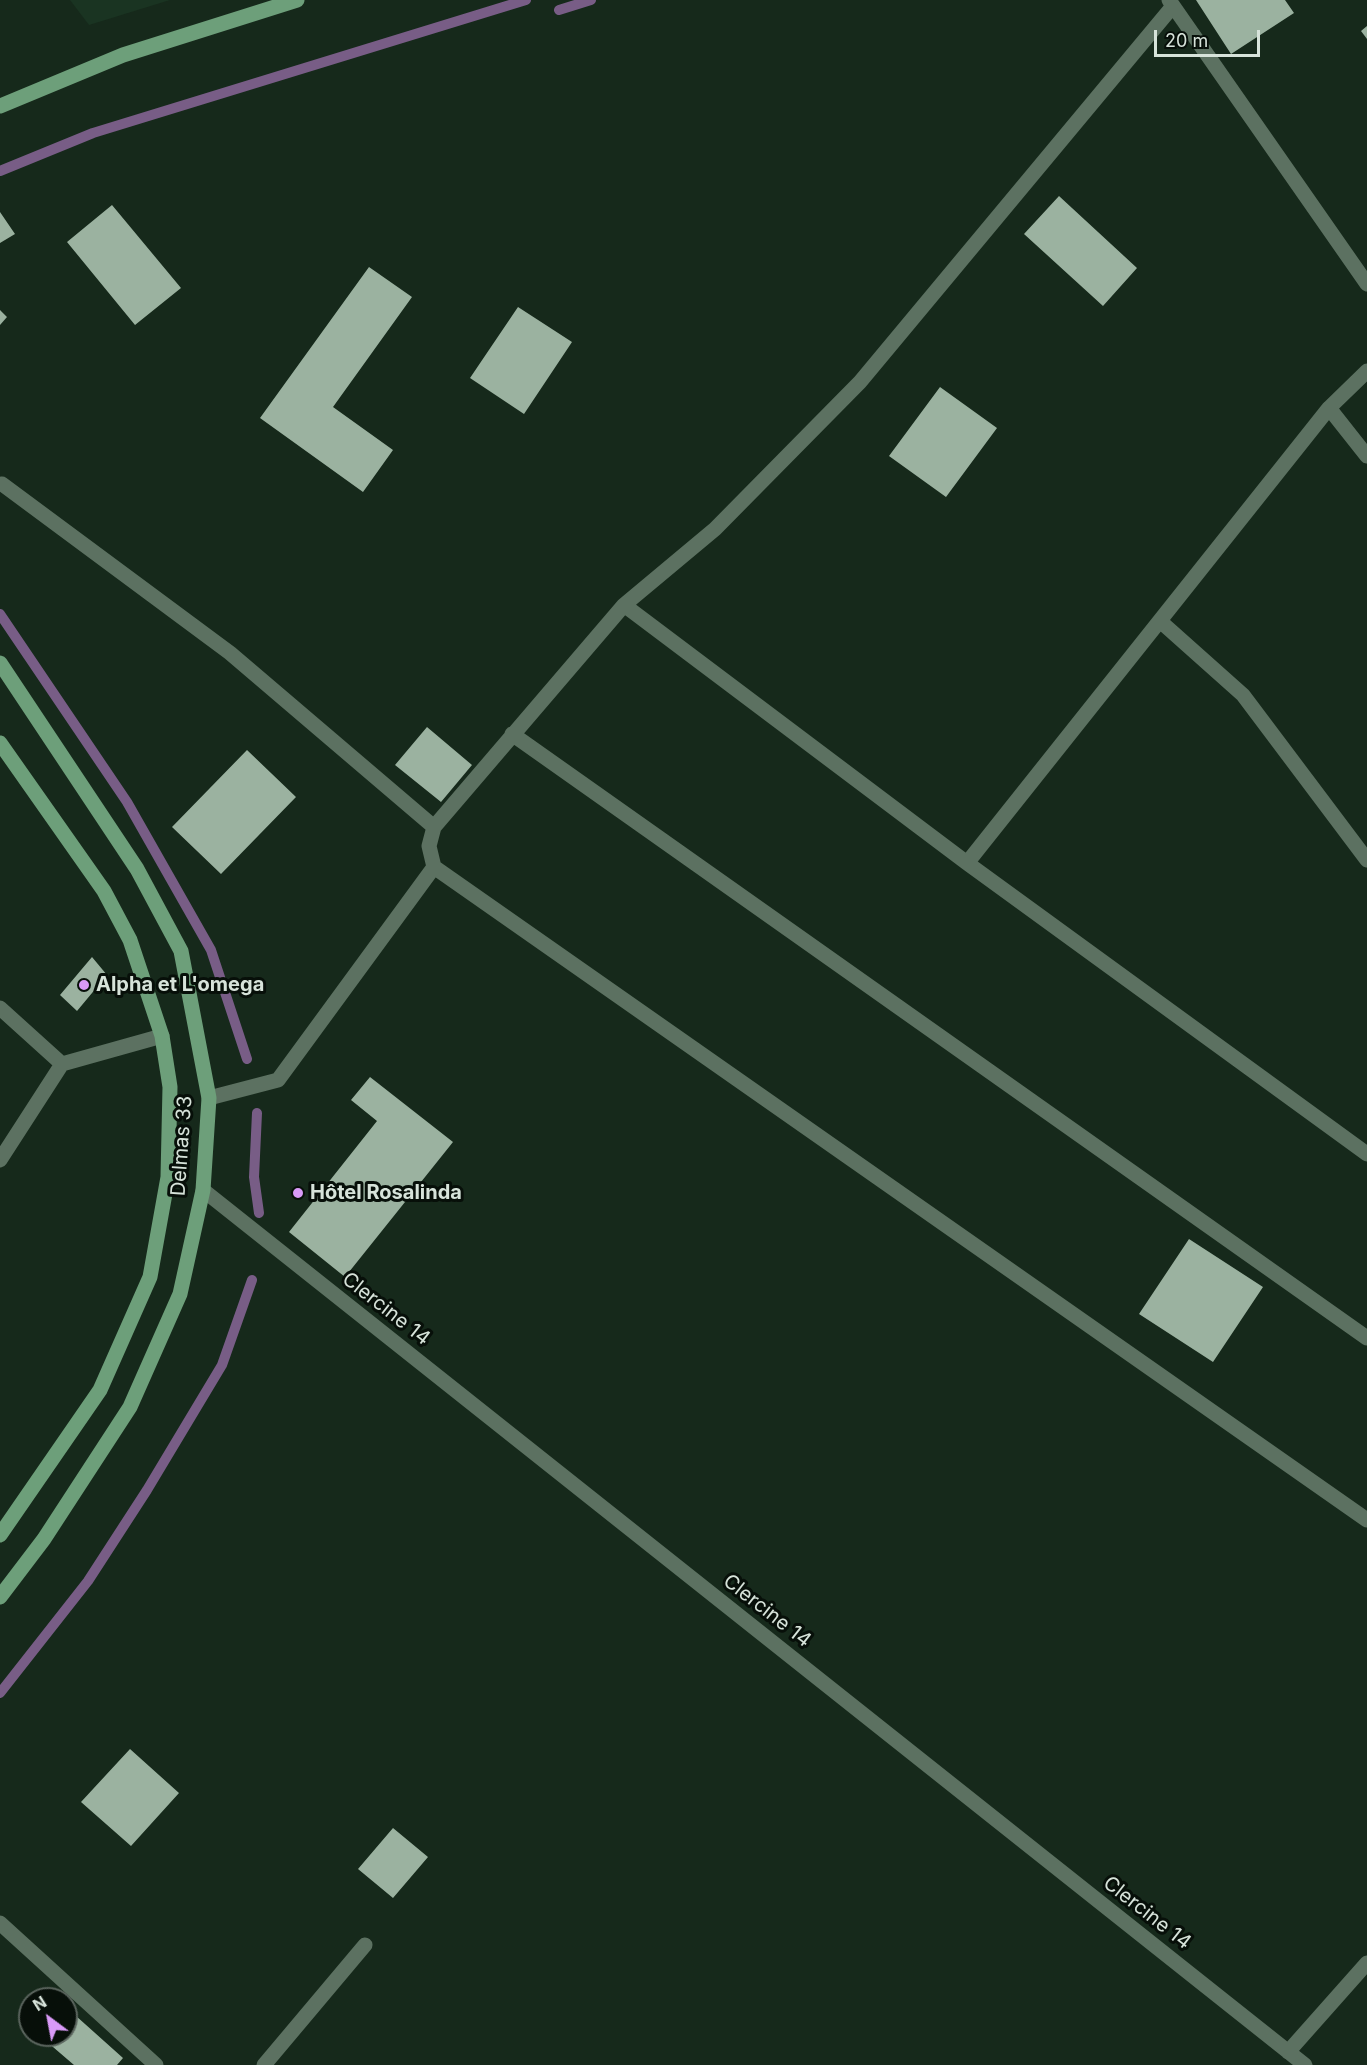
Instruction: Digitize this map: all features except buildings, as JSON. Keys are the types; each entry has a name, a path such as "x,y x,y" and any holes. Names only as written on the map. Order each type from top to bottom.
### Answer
{"main road":[{"path":"0,106 123,55 297,0"},
{"name":"Delmas 33","path":"0,663 137,869 181,951 209,1098 203,1190 180,1294 130,1407 44,1539 0,1597"},
{"name":"Delmas 33","path":"0,743 105,891 130,940 162,1036 170,1087 168,1177 150,1277 100,1390 0,1535"}],"street":[{"path":"1367,284 1171,3 860,382 715,529 624,605 434,827 429,846 434,867 1367,1520"},
{"path":"967,863 1329,408 1367,371"},
{"path":"1329,408 1367,456"},
{"path":"2,484 230,653 434,827"},
{"path":"624,605 967,863 1367,1154"},
{"path":"1160,621 1234,684 1367,860"},
{"path":"512,734 1367,1338"},
{"path":"209,1098 278,1080 434,867"},
{"path":"0,1008 62,1064"},
{"path":"0,1160 62,1064 162,1036"},
{"name":"Clercine 14","path":"203,1190 1305,2065"},
{"path":"0,1923 156,2065"},
{"path":"264,2065 365,1945"},
{"path":"1288,2052 1367,1963"}],"shaded area":[{"path":"70,0 170,0 89,25"}],"waterway":[{"path":"0,171 93,133 526,0"},
{"path":"559,10 591,0"},
{"path":"0,614 127,802 211,950 247,1059"},
{"path":"257,1113 254,1177 259,1213"},
{"path":"0,1693 88,1581 147,1490 222,1365 252,1280"}],"place":[{"name":"Alpha et L'omega","path":"84,985"},
{"name":"Hôtel Rosalinda","path":"298,1193"}]}
